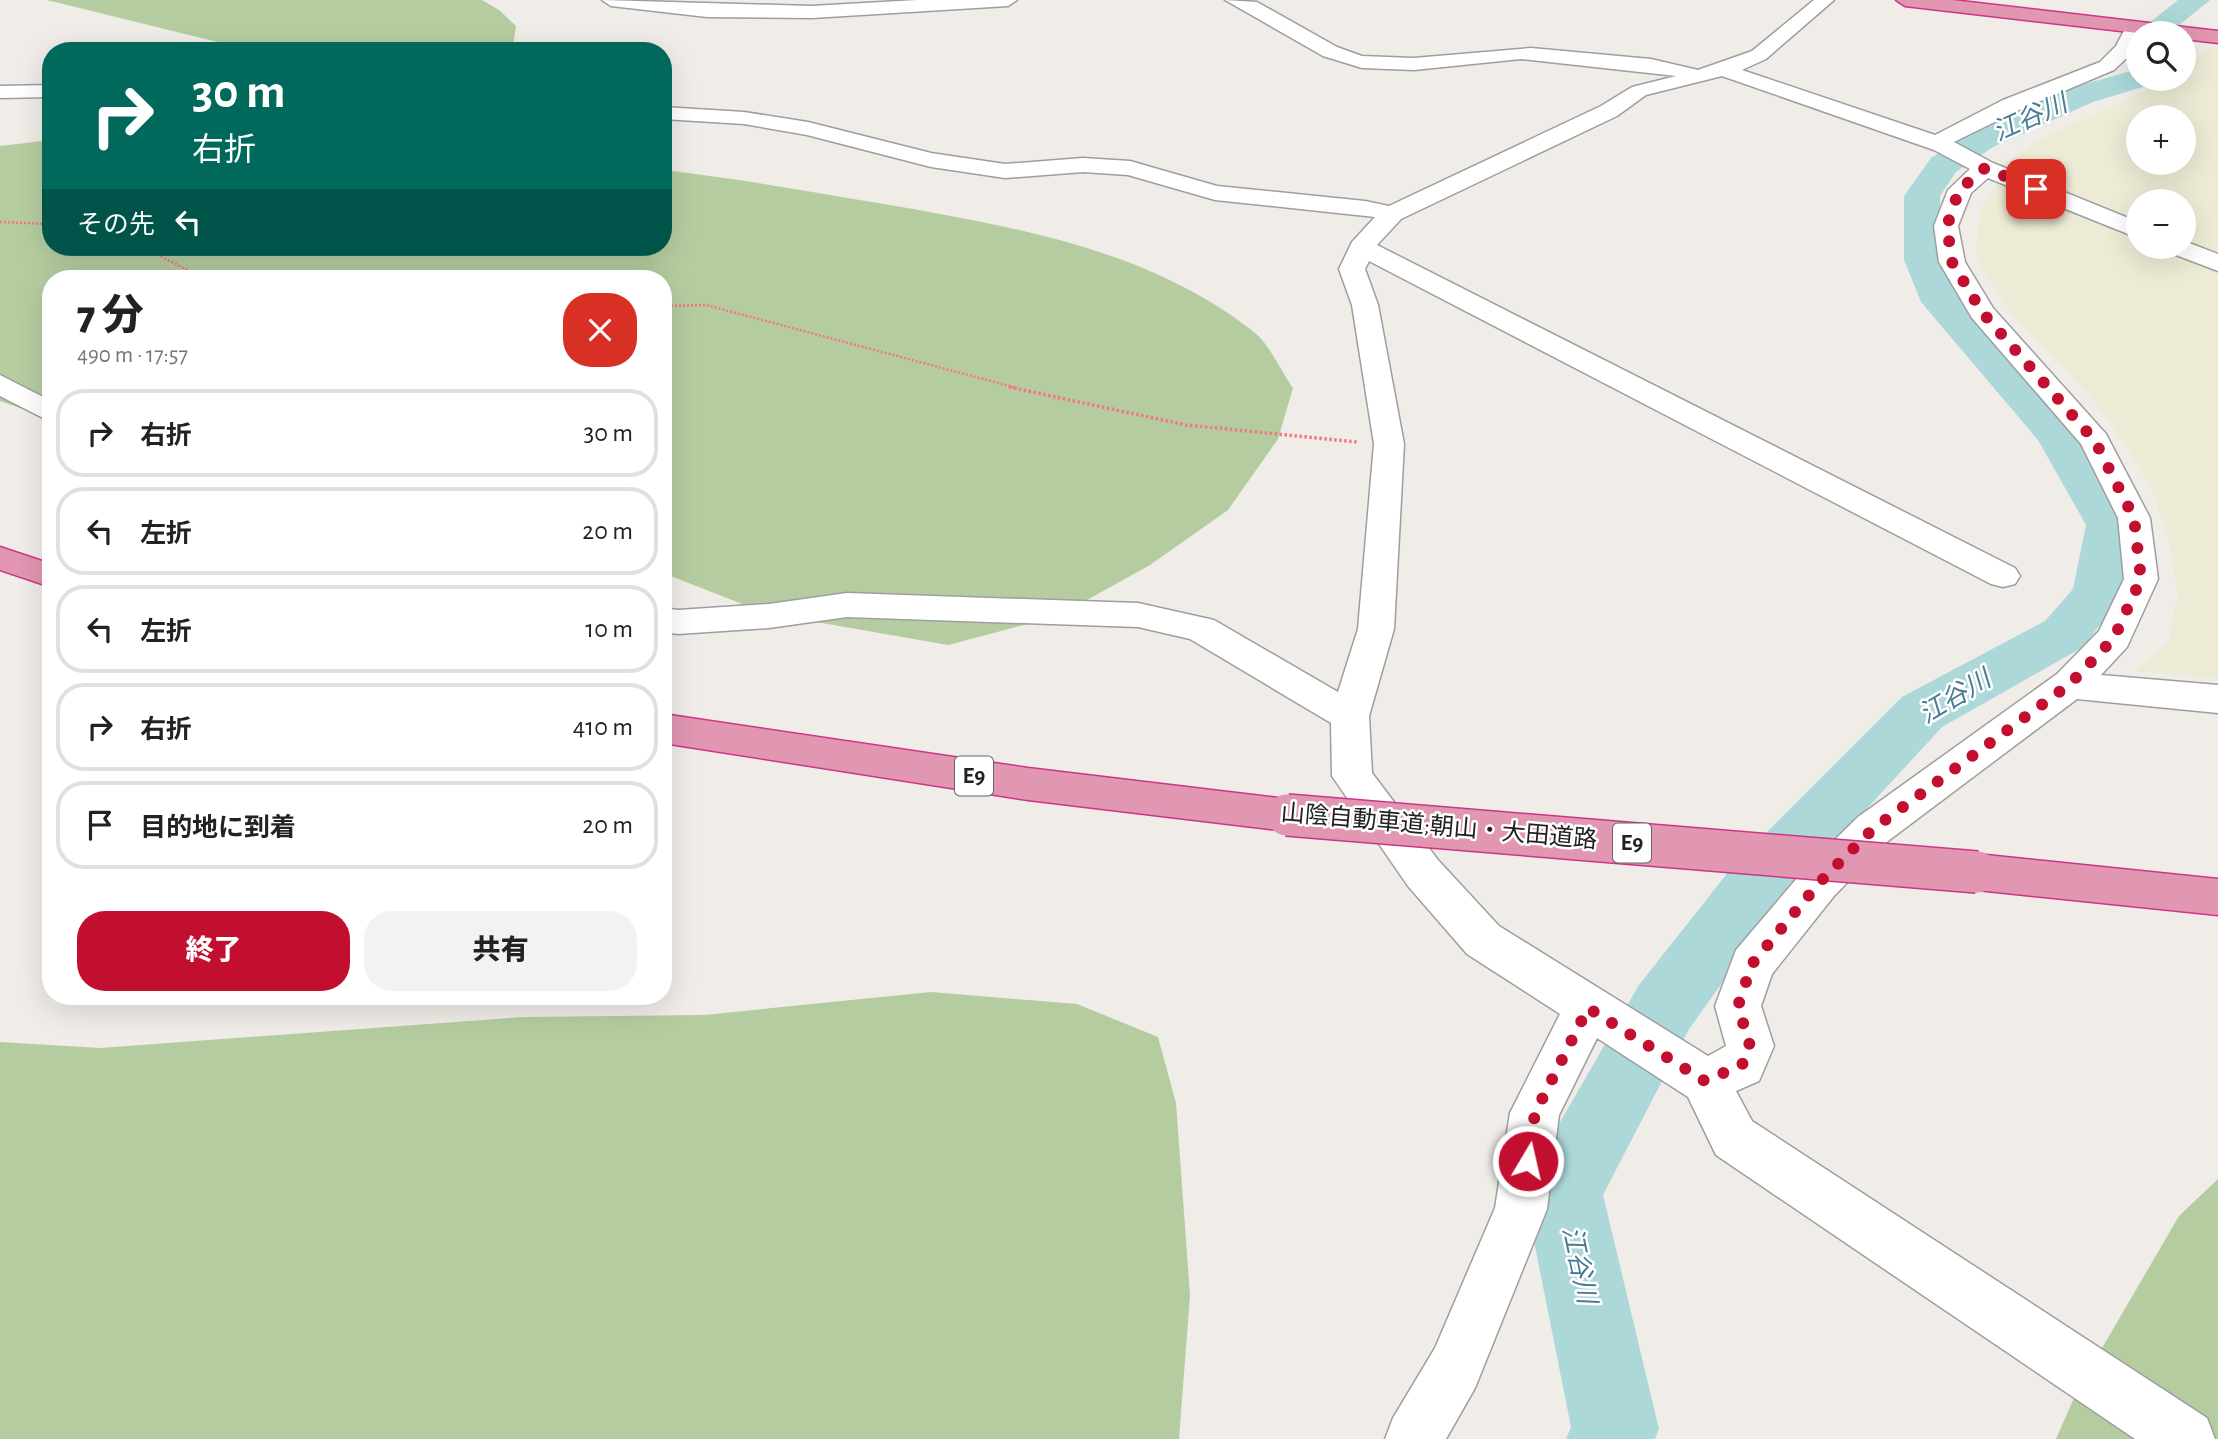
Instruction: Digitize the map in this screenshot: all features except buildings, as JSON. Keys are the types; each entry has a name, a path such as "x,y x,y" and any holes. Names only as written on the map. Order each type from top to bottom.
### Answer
{"highway":[{"path":"1905,0 2126,26"},
{"path":"0,558 42,573"},
{"name":"山陰自動車道;朝山・大田道路","path":"672,729 1028,784 1287,815 1977,872 2218,897"}],"street":[{"path":"611,0 707,11 812,12 1008,0"},
{"path":"1234,0 1268,12 1339,55 1357,62 1415,64 1502,53 1540,54 1652,65 1699,76"},
{"path":"1825,0 1759,55 1723,70 1639,92 1609,111 1391,214 1362,247 1352,269 1365,304 1390,444 1376,629 1350,716 1352,776 1423,873 1483,940 1705,1081 1734,1138 2186,1439"},
{"path":"1939,144 1967,125 2107,65 2126,48"},
{"path":"1723,70 1939,144 1985,168 2126,226"},
{"path":"0,92 42,91"},
{"path":"672,114 744,118 808,129 931,160 1005,171 1083,165 1130,168 1215,193 1365,208 1391,214"},
{"path":"1705,1081 1742,1065 1750,1046 1738,1006 1752,964 1819,883 1873,829 2070,684 2114,638 2141,579 2134,518 2095,441 1982,312 1952,262 1947,226 1959,190 1985,168"},
{"path":"1362,247 2003,576"},
{"path":"2196,254 2218,263"},
{"path":"0,384 42,408"},
{"path":"672,621 769,616 847,605 940,606 1138,615 1201,629 1350,716"},
{"path":"2070,684 2126,692 2218,699"},
{"path":"1414,1439 1455,1368 1521,1209 1535,1113 1588,1008"}],"path":[{"path":"0,222 42,224"},
{"path":"160,256 188,270"},
{"path":"672,306 706,305 992,383 1186,425 1390,444"}],"shaded area":[{"path":"2210,46 2218,47 2218,257 2196,248 2196,189 2126,189 2126,219 2003,165 2039,140 2144,91 2196,91 2196,57"},
{"path":"2002,178 2126,230 2126,259 2196,259 2218,268 2218,679 2135,671 2168,643 2178,593 2168,536 2150,484 2115,430 2083,388 2012,315 1981,266 1976,250 1981,207"}],"green space":[{"path":"47,0 482,0 499,10 516,26 513,42 217,42"},
{"path":"42,141 42,256 672,256 672,171 770,185 977,221 1075,244 1168,279 1212,303 1260,337 1293,388 1278,439 1228,510 1150,565 1058,616 948,645 765,613 672,577 672,270 42,270 42,416 0,401 0,146"},
{"path":"931,992 1077,1004 1158,1037 1176,1103 1190,1295 1179,1439 0,1439 0,1042 100,1048 522,1017 704,1015"},
{"path":"2218,1179 2218,1439 2056,1439 2077,1391 2179,1216"}],"waterway":[{"name":"江谷川","path":"2167,21 2196,0"},
{"name":"江谷川","path":"1610,1439 1615,1429 1563,1191 1664,1007 1756,885 1922,712 2064,634 2098,594 2111,525 2058,434 1941,302 1923,260 1922,196 1943,165 1981,140 2082,95 2126,82"}],"route":[{"path":"1528,1161 1535,1113 1588,1008 1705,1081 1742,1065 1750,1046 1738,1006 1752,964 1819,883 1873,829 1983,745 2070,684 2114,638 2141,579 2134,518 2095,441 1982,312 1952,262 1947,226 1959,190 1985,168 2036,189"}]}
